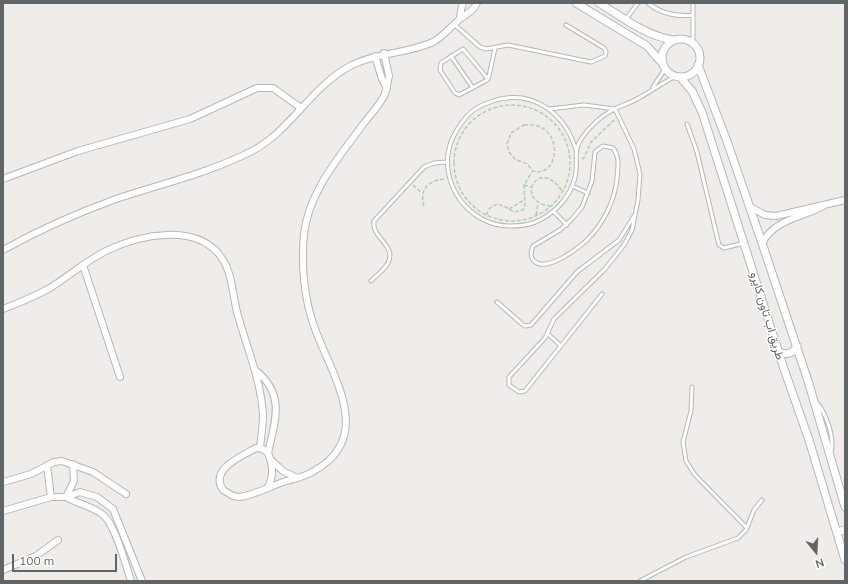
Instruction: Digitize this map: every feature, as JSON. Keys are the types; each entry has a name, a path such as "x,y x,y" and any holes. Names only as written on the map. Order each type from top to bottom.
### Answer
{"street":[{"path":"458,3 460,18"},
{"path":"460,18 463,3"},
{"path":"3,250 36,232 90,209 200,173 242,155 280,132 314,93 339,72 356,62 384,53 427,45 442,36 455,25 460,18 472,12 477,3"},
{"path":"576,3 648,46 664,67 678,77 693,73 698,66 700,56 693,42 684,38 673,40 653,35 599,3"},
{"path":"664,67 661,56 664,48 673,40"},
{"path":"268,487 272,474 271,460 268,453 260,448 256,448 228,464 221,474 221,487 226,492 236,497 244,496 312,472 331,458 343,439 347,424 342,395 313,325 306,298 303,244 306,222 312,201 320,186 382,100 387,88 389,71 384,53"},
{"path":"375,56 382,79 387,88"},
{"name":"طريق اب تاون كايرو","path":"698,66 750,207 797,346 845,507"},
{"name":"طريق اب تاون كايرو","path":"678,77 692,91 702,112 778,351 809,440 845,560"},
{"path":"3,179 78,151 190,119 257,88 273,88 301,108"},
{"path":"750,207 759,213 770,216 796,214 845,200"},
{"path":"762,242 775,227 796,214"},
{"path":"3,309 49,288 107,251 141,239 185,236 197,238 208,244 219,254 226,267 239,321 255,370 263,416 260,448"},
{"path":"83,265 120,377"},
{"path":"778,351 787,354 793,352 797,346"},
{"path":"255,370 268,383 276,399 276,419 268,453"},
{"path":"271,460 283,471 297,478"},
{"path":"3,482 31,474 58,461 72,464 102,476 126,494"},
{"path":"66,497 74,481 72,464"},
{"path":"47,466 51,497"},
{"path":"3,511 51,497 66,497 80,492 97,497 113,509 141,578 130,579 120,544 104,515 89,506 76,503 66,497"},
{"path":"104,515 113,509"},
{"path":"837,532 845,530"},
{"path":"3,570 32,558 58,540"}],"lane":[{"path":"626,19 638,3"},
{"path":"648,3 668,14 680,16 693,15"},
{"path":"693,3 693,42"},
{"path":"455,25 480,47 486,49 508,45 591,62 604,58 606,52 604,48 566,25"},
{"path":"488,79 465,50 460,50 441,63 440,68 455,93 459,95 488,79 495,48"},
{"path":"451,56 473,88"},
{"path":"651,90 664,67"},
{"path":"576,150 590,129 603,116 678,77"},
{"path":"519,98 535,102 549,109 566,127 576,150 576,173 572,186 565,200 554,212 539,221 522,226 504,226 484,220 464,205 456,195 449,178 447,162 450,144 457,128 469,114 484,104 501,99 519,98"},
{"path":"549,109 584,105 615,109"},
{"path":"602,294 525,391 515,391 509,385 509,377 548,334 554,319 594,281 619,252 632,230 640,187 638,161 615,109"},
{"path":"687,124 697,152 719,245 724,248 744,243"},
{"path":"603,146 613,148 618,157 615,188 610,205 598,227 580,246 566,256 546,265 538,264 534,261 531,254 533,246 567,225 582,207 588,193 592,181 595,152 603,146"},
{"path":"371,281 386,265 390,258 389,249 375,231 374,221 409,182 429,164 447,162"},
{"path":"572,186 588,193"},
{"path":"554,212 567,225"},
{"path":"497,302 522,324 528,326 531,325 577,272 619,240 636,213"},
{"path":"548,334 560,345"},
{"path":"692,387 691,411 682,442 686,461 695,475 747,528"},
{"path":"640,581 686,556 734,540 741,536 747,528 754,510 762,500"}],"path":[{"path":"510,105 533,109 548,118 559,130 566,144 570,159 569,174 562,192 550,206 536,216 513,221 497,219 486,215 464,196 457,182 453,167 454,152 459,137 468,124 480,114 495,107 510,105"},
{"path":"570,159 584,158 591,142 618,116"},
{"path":"524,125 531,125 542,129 551,137 555,148 554,158 548,166 540,171 533,171 524,161 513,157 508,148 508,140 511,133 524,125"},
{"path":"484,220 490,208 497,204 514,212 521,211 524,208 524,185 533,171"},
{"path":"550,206 538,204 532,196 532,187 537,180 546,177 555,181 562,192"},
{"path":"424,206 422,193 428,183 449,178"},
{"path":"409,182 422,193"},
{"path":"524,185 532,187"},
{"path":"509,209 524,200"},
{"path":"536,216 538,204"}]}
